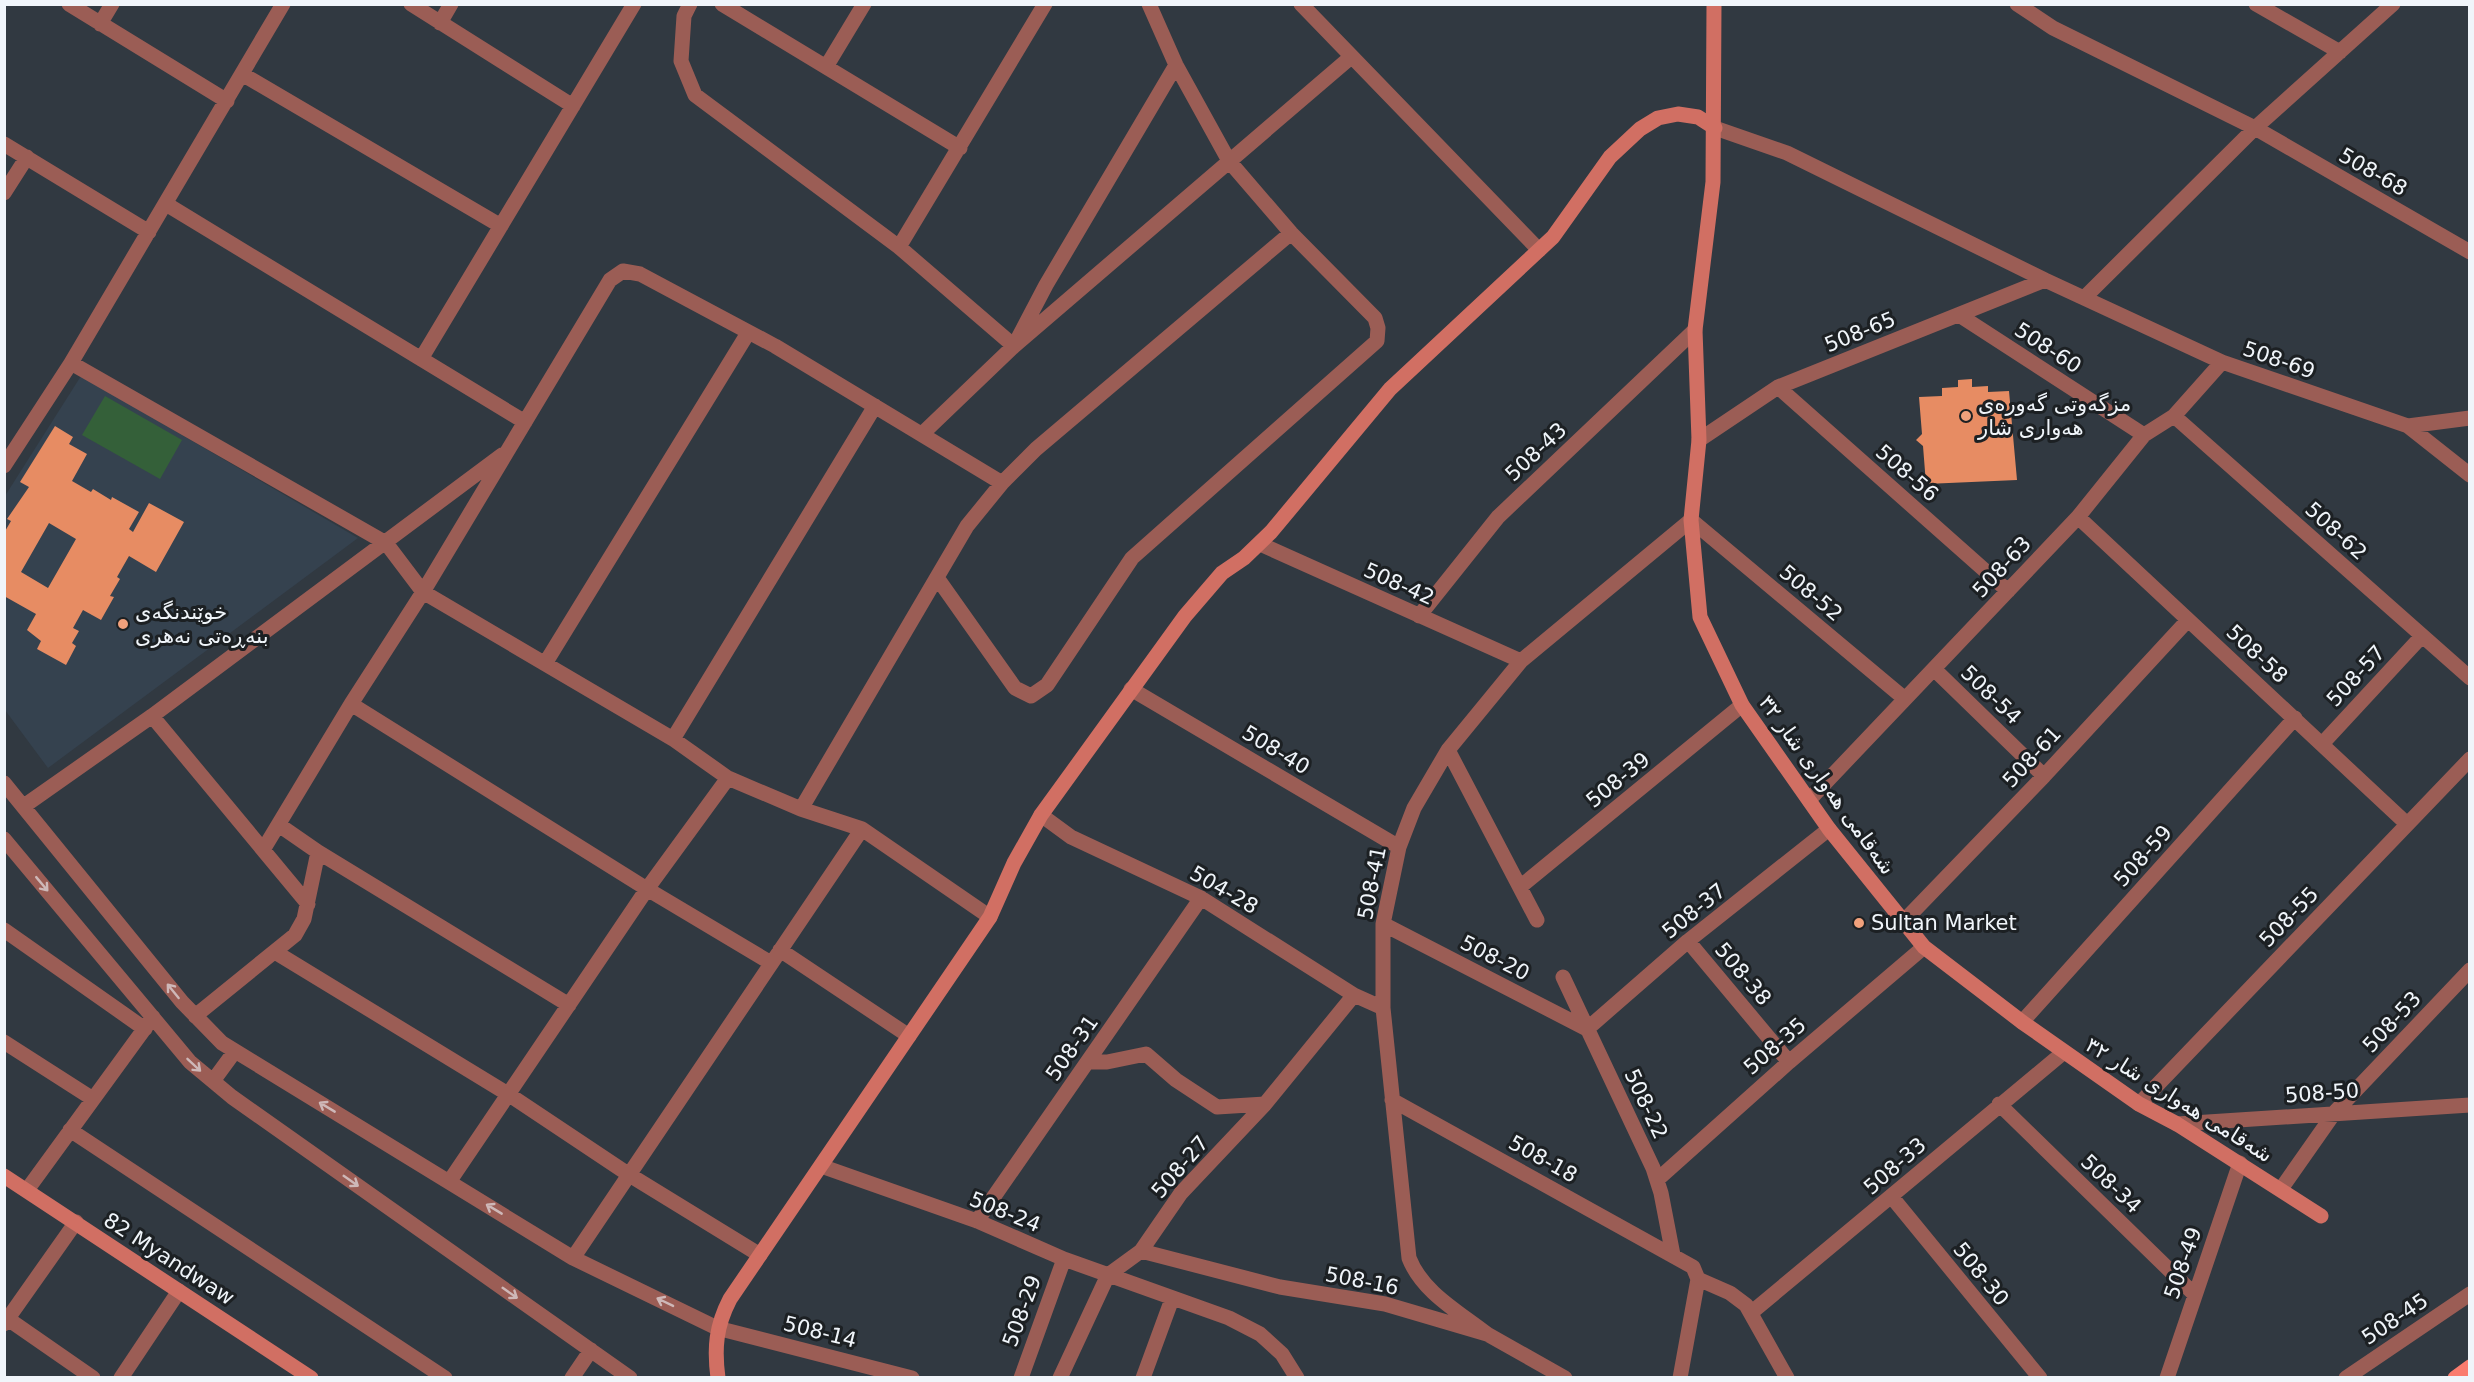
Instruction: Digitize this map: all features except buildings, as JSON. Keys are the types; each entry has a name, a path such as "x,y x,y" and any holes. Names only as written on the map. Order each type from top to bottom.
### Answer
{"main road":[{"path":"2455,1377 2469,1367"}],"street":[{"path":"69,4 227,101"},
{"path":"100,24 112,4"},
{"path":"4,466 71,363 283,4"},
{"path":"411,4 573,106"},
{"path":"440,22 451,4"},
{"path":"421,359 634,4"},
{"path":"690,4 684,16 681,61 694,95 899,247 1014,346"},
{"path":"722,4 960,148"},
{"path":"826,67 864,4"},
{"path":"899,247 1045,4"},
{"path":"938,579 1015,688 1031,696 1047,685 1132,558 1377,341 1378,328 1374,318 1291,233 1229,161 1176,65 1149,4"},
{"path":"1301,4 1539,250"},
{"name":"شەقامی هەواری شار ٣٢","path":"1714,4 1713,182 1695,330 1699,440 1690,520 1700,617 1742,705 1829,829 1924,947 2022,1022 2139,1104 2177,1124 2321,1216"},
{"name":"508-68","path":"2017,4 2053,28 2255,128 2469,252"},
{"path":"2256,4 2340,52"},
{"path":"2085,297 2255,128 2393,4"},
{"path":"922,435 1014,346 1351,57"},
{"path":"1014,346 1176,65"},
{"path":"242,74 501,226"},
{"path":"717,1377 715,1354 717,1328 730,1299 990,917 1014,862 1041,815 1131,689 1213,582 1260,544 1390,389 1539,250 1565,222 1610,157 1640,129 1658,118 1678,114 1698,117 1715,128"},
{"name":"508-69","path":"1715,128 1787,153 2045,280 2222,362 2408,426 2469,418"},
{"path":"4,144 149,232"},
{"path":"4,193 27,158"},
{"path":"166,204 525,422"},
{"path":"801,809 938,579 967,526 1002,483 1036,449 1291,233"},
{"path":"263,849 351,704 423,592 609,280 624,271 640,274 775,346 1002,483"},
{"name":"508-65","path":"1699,440 1778,387 2045,280"},
{"name":"508-60","path":"1959,315 2144,435"},
{"name":"508-43","path":"1419,616 1498,517 1695,330"},
{"path":"546,662 748,333"},
{"name":"508-63","path":"1809,800 2078,517 2144,435 2174,416 2222,362"},
{"path":"71,363 386,543 423,592 546,662 673,739 728,778 801,809 862,829 990,917"},
{"name":"508-56","path":"1778,387 2008,591"},
{"path":"673,739 875,406"},
{"name":"508-62","path":"2174,416 2469,678"},
{"path":"2408,426 2469,475"},
{"path":"24,807 152,716 508,450"},
{"name":"508-58","path":"2078,517 2407,824"},
{"name":"508-41","path":"1487,1334 1426,1286 1415,1274 1406,1241 1383,1008 1383,924 1399,847 1414,808 1448,750 1521,661 1690,520"},
{"name":"508-52","path":"1690,520 1905,699"},
{"name":"508-42","path":"1260,544 1521,661"},
{"name":"508-61","path":"1903,922 2044,776 2188,620"},
{"name":"508-57","path":"2322,744 2422,636"},
{"name":"508-54","path":"1934,669 2044,776"},
{"name":"508-40","path":"1131,689 1399,847"},
{"path":"351,704 646,889 775,956 909,1036"},
{"name":"508-39","path":"1520,888 1742,705"},
{"path":"152,716 308,904"},
{"name":"508-59","path":"2022,1022 2295,718"},
{"path":"1448,750 1537,920"},
{"name":"508-55","path":"2139,1104 2469,759"},
{"path":"449,1182 646,889 728,778"},
{"name":"508-14","path":"4,783 195,1016 222,1043 573,1258 717,1328 912,1377"},
{"name":"504-28","path":"1041,815 1071,837 1201,898 1354,995 1383,1008"},
{"path":"279,825 318,852 569,1005"},
{"path":"573,1258 862,829"},
{"name":"508-37","path":"1587,1029 1688,941 1829,829"},
{"path":"4,838 149,1023 213,1082 630,1377"},
{"path":"195,1016 296,935 308,904 318,852"},
{"name":"508-31","path":"977,1221 1201,898"},
{"name":"508-20","path":"1383,924 1587,1029"},
{"path":"4,930 149,1023"},
{"name":"508-38","path":"1688,941 1789,1062"},
{"name":"508-35","path":"1657,1180 1789,1062 1924,947"},
{"path":"275,952 508,1094 628,1174 760,1255"},
{"name":"508-53","path":"2281,1189 2335,1112 2469,970"},
{"name":"508-22","path":"1563,977 1657,1180 1673,1255"},
{"name":"508-27","path":"1060,1377 1108,1275 1140,1251 1181,1193 1265,1104 1354,995"},
{"path":"27,1190 149,1023"},
{"path":"4,1042 93,1099"},
{"path":"213,1082 235,1051"},
{"name":"508-33","path":"1752,1312 2064,1052"},
{"path":"1088,1062 1107,1062 1146,1054 1176,1080 1217,1107 1265,1104"},
{"name":"508-18","path":"1392,1100 1673,1255 1693,1267 1698,1278 1739,1298 1752,1312"},
{"name":"508-34","path":"1999,1104 2194,1294"},
{"name":"508-50","path":"2177,1124 2469,1105"},
{"path":"70,1130 445,1377"},
{"name":"508-49","path":"2167,1377 2240,1163"},
{"name":"508-24","path":"820,1166 977,1221 1064,1259 1229,1318 1260,1334 1282,1354 1297,1377"},
{"name":"82 Myandwaw","path":"4,1176 179,1291 294,1373 311,1377"},
{"name":"508-30","path":"1891,1196 2040,1377"},
{"path":"76,1222 6,1321 93,1377"},
{"name":"508-16","path":"1140,1251 1280,1287 1384,1304 1487,1334 1538,1370 1565,1377"},
{"name":"508-29","path":"1021,1377 1064,1259"},
{"path":"1680,1377 1698,1278"},
{"path":"121,1377 179,1291"},
{"name":"508-45","path":"2346,1376 2468,1295"},
{"path":"1144,1377 1172,1299"},
{"path":"1752,1312 1787,1377"},
{"path":"572,1377 591,1350"}],"shaded area":[{"name":"خوێندنگەی بنەڕەتی نەهری","path":"81,376 358,538 48,768 5,710 5,496"}],"green space":[{"path":"105,396 182,440 160,479 82,435"}],"place":[{"name":"مزگەوتی گەورەی هەواری شار","path":"1966,416"},
{"name":"خوێندنگەی بنەڕەتی نەهری","path":"123,624"},
{"name":"Sultan Market","path":"1859,923"}]}
